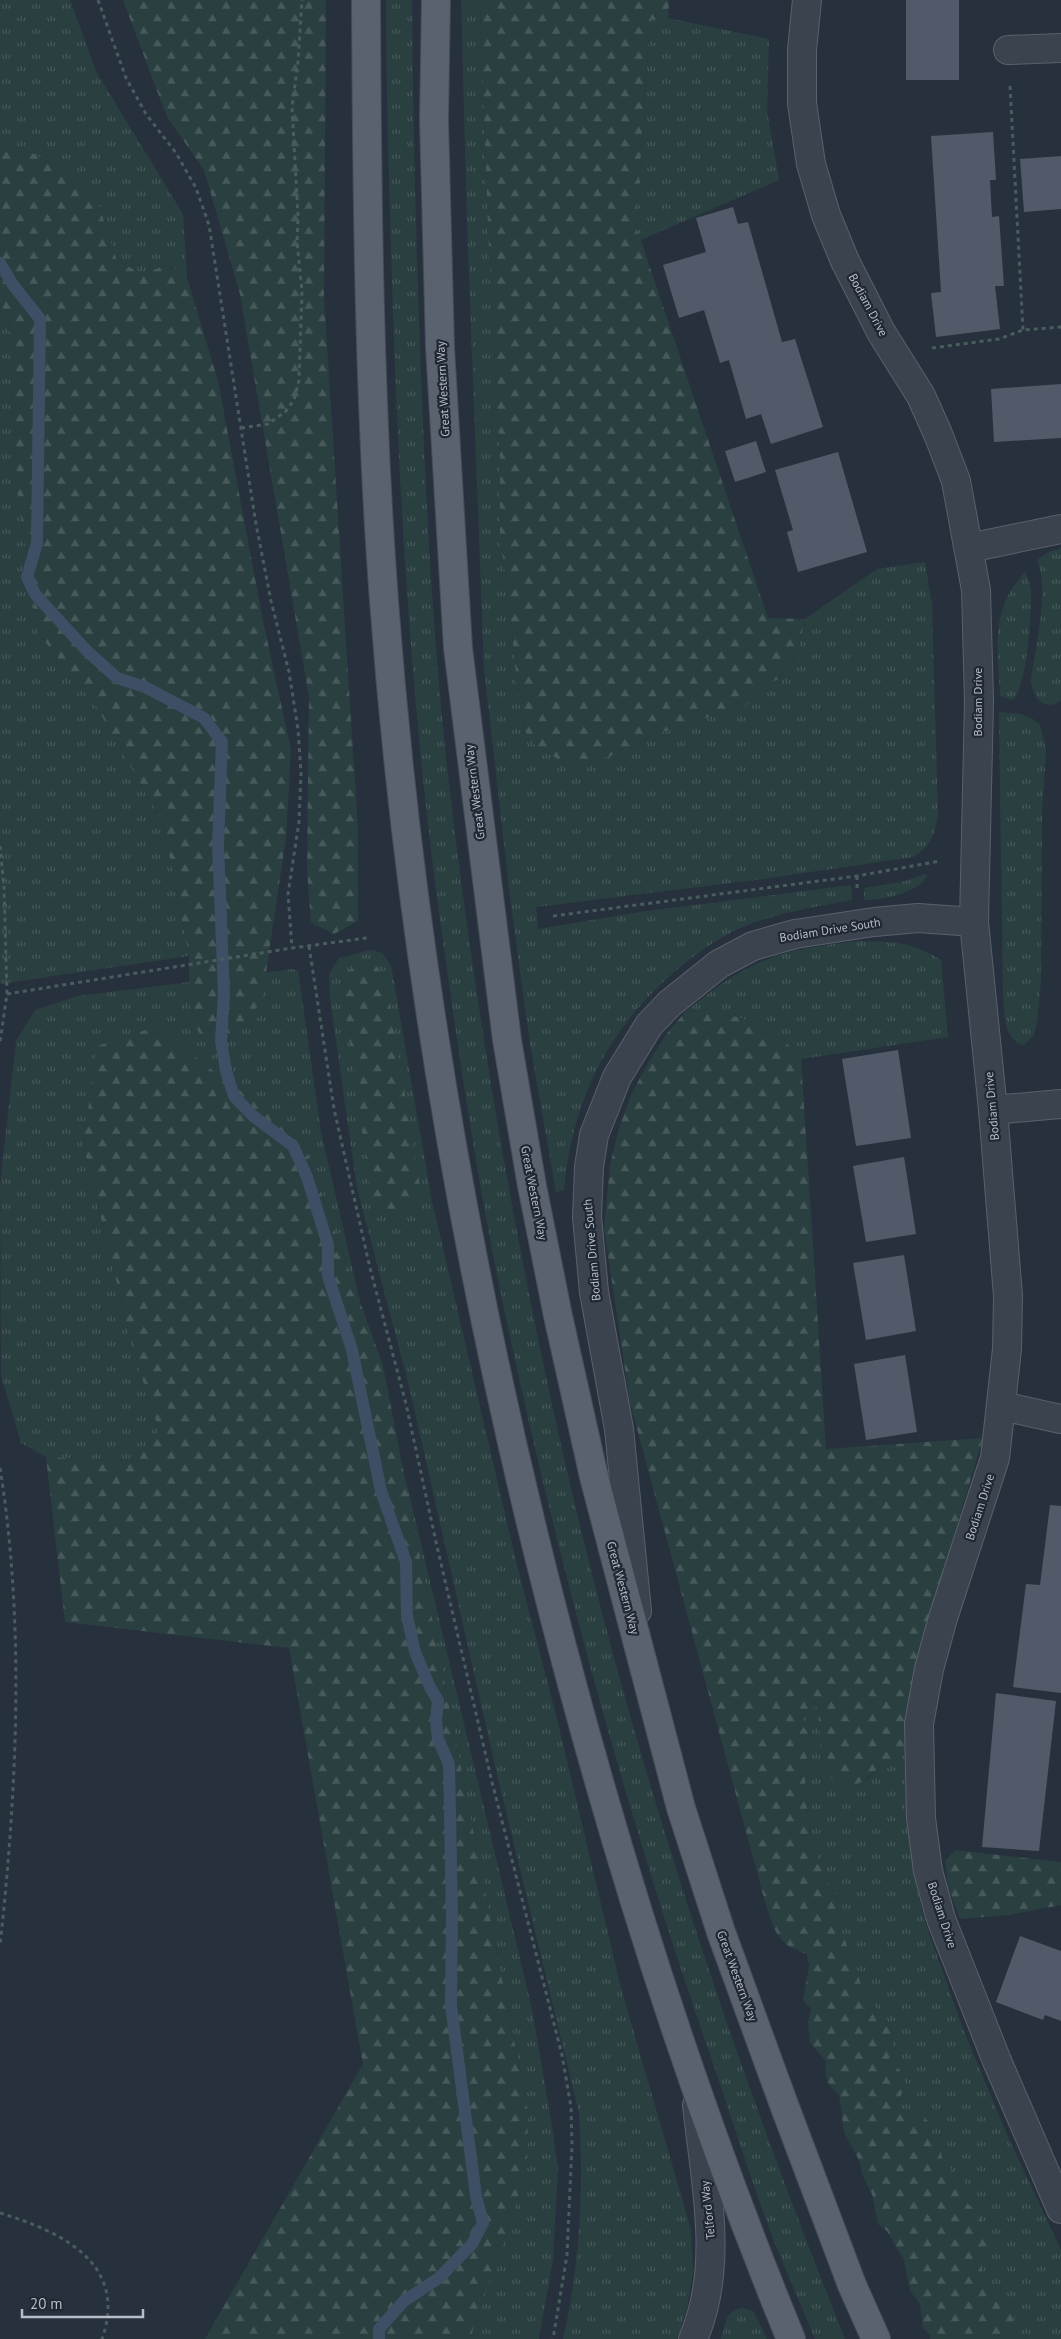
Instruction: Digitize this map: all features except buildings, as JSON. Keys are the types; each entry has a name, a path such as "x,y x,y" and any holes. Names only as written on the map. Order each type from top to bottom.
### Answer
{"main road":[{"path":"366,0 367,190 372,354 384,598 401,781 434,1030 463,1206 508,1427 531,1526 598,1780 636,1905 694,2079 733,2190 791,2339"},
{"name":"Great Western Way","path":"436,0 434,120 440,347 458,648 474,790 507,1040 532,1186 575,1397 608,1533 681,1808 721,1932 849,2276 876,2339"}],"street":[{"name":"Bodiam Drive","path":"807,0 802,50 802,104 811,164 826,215 845,261 881,332 920,396 942,444 956,481 976,590 979,701 974,922 993,1110 1008,1296 1007,1349 995,1458 943,1618 929,1669 919,1724 921,1818 928,1871 941,1919 997,2061 1051,2160 1061,2209"},
{"path":"1008,50 1061,48"},
{"path":"969,548 1061,529"},
{"name":"Bodiam Drive South","path":"642,1661 619,1429 594,1292 587,1217 589,1167 594,1134 605,1103 631,1051 649,1025 690,986 738,953 766,940 874,922 918,918 974,922"},
{"path":"993,1110 1061,1104"},
{"path":"1002,1406 1061,1419"},
{"name":"Telford Way","path":"693,2339 707,2296 712,2250 694,2079"}],"path":[{"path":"98,0 126,78 146,114 184,166 196,188 210,224 258,534 271,601 289,672 298,729 301,773 299,822 288,894 292,948"},
{"path":"241,428 268,424 286,411 294,400 299,380 302,291 297,242 298,217 292,107 298,62 302,0"},
{"path":"1008,50 1024,330"},
{"path":"894,353 998,339 1024,330 1061,327"},
{"path":"0,846 4,887 7,994 0,1042"},
{"path":"553,916 857,876 975,854"},
{"path":"7,994 292,948 367,938"},
{"path":"308,946 327,1072 370,1268 406,1404 490,1773 562,2055 570,2107 572,2154 567,2255 553,2339"},
{"path":"0,1468 15,1589 15,1750 0,1946"},
{"path":"0,2213 34,2224 59,2235 91,2261 101,2275 106,2290 108,2308 106,2328 102,2339"}],"green space":[{"path":"0,0 70,0 97,73 183,214 187,278 170,265 141,273 117,261 94,190 29,151 0,152"},
{"path":"123,0 326,0 324,298 358,830 358,921 334,934 311,923 307,870 309,697 240,294 204,170 167,117"},
{"path":"386,0 412,0 415,186 423,426 431,583 439,688 467,927 487,1061 510,1195 536,1328 597,1592 632,1722 671,1852 690,1914 753,2097 845,2339 815,2339 769,2228 676,1955 593,1678 545,1492 493,1255 468,1109 446,961 421,763 414,688 396,388 388,156"},
{"path":"461,0 480,0 488,231 500,463 500,539 509,598 517,688 525,731 638,743 658,732 678,729 713,715 743,710 759,690 778,679 797,656 805,619 877,569 925,562 932,605 938,817 931,840 919,853 913,857 763,879 536,907 538,929 640,912 851,885 852,900 807,908 762,920 734,931 706,948 663,982 623,1027 607,1051 594,1076 574,1130 564,1190 556,1192 530,1044 511,905 484,669 467,221"},
{"path":"480,0 669,0 668,18 650,20 636,226 768,618 805,619 797,655 778,679 759,690 743,710 713,715 678,729 658,732 618,753 596,761 564,763 534,744 525,731 517,688 509,598 500,539 500,463 488,231"},
{"path":"668,18 769,39 767,111 779,180 641,240 636,226 650,20"},
{"path":"29,151 94,190 117,261 141,273 170,265 187,278 218,381 262,616 291,750 286,837 262,1000 239,1033 200,1034 190,1018 189,956 163,823 95,704 38,633 18,498 8,315 0,302 0,152"},
{"path":"0,302 8,315 18,498 38,633 95,704 163,823 189,956 0,984"},
{"path":"1061,548 1061,701 1049,705 1044,704 1037,697 1031,681 1042,603 1041,572 1037,560 1048,552"},
{"path":"1025,572 1031,590 1028,649 1021,681 1017,693 1012,700 1000,696 998,630 1006,601"},
{"path":"999,712 1021,714 1033,719 1040,725 1046,749 1042,814 1041,982 1034,1035 1024,1045 1017,1042 1008,1031 1004,1008"},
{"path":"926,874 927,876 923,882 908,891 890,897 864,900 864,888 902,882"},
{"path":"862,941 912,946 941,960 948,1037 801,1059 782,1038 739,1017 686,1011 733,976 763,961 804,949"},
{"path":"371,950 382,953 391,965 432,1201 518,1569 556,1715 621,1988 691,2230 693,2273 687,2309 677,2339 563,2339 577,2255 581,2198 579,2113 496,1770 409,1386 357,1188 330,999 329,974 339,958"},
{"path":"370,959 386,978 421,1192 394,1218 372,1203 340,975"},
{"path":"293,969 298,971 321,1132 360,1301 301,1136 83,1145 134,1354 159,1430 137,1461 46,1457 21,1443 1,1375 0,1186 16,1041 35,1010 78,996"},
{"path":"686,1011 739,1017 782,1038 801,1059 826,1449 983,1438 927,1626 914,1683 905,1754 889,1768 881,1765 867,1778 857,1784 851,1786 838,1783 831,1778 823,1760 817,1707 808,1708 803,1716 805,1727 811,1738 805,1778 806,1801 814,1847 831,1888 842,1903 838,1923 839,1931 845,1940 862,1987 886,2022 894,2042 889,2060 900,2070 908,2088 903,2092 895,2106 899,2114 918,2113 928,2121 928,2129 938,2139 943,2161 964,2181 968,2192 963,2196 969,2205 979,2213 989,2240 987,2253 982,2260 982,2270 1012,2306 1017,2335 1027,2339 930,2339 931,2336 923,2328 920,2304 910,2291 904,2260 887,2231 878,2224 872,2194 862,2174 860,2162 844,2132 839,2094 831,2087 827,2080 825,2072 826,2061 810,2043 808,2022 811,2009 803,2000 809,1966 807,1954 791,1947 780,1938 776,1933 767,1909 630,1403 604,1228 610,1165 619,1128 632,1093 649,1061 668,1032"},
{"path":"155,1027 301,1136 383,1366 528,2112 527,2171 470,2339 205,2339 363,2064 289,1648 65,1622 46,1457 137,1461 159,1430 134,1354 83,1144 97,1046"},
{"path":"402,1464 532,2009 551,2120 558,2168 553,2259 539,2339 470,2339 527,2171 528,2112"},
{"path":"817,1707 824,1767 867,1780 881,1765 889,1767 905,1754 906,1821 918,1893 925,1922 963,2029 1008,2137 1061,2250 1061,2339 1027,2339 1017,2335 1012,2306 982,2270 982,2260 987,2253 979,2213 969,2205 963,2196 964,2181 943,2161 938,2139 932,2134 918,2113 899,2114 895,2105 903,2092 900,2070 889,2060 885,2032 860,1982 845,1940 839,1931 838,1923 842,1903 831,1888 822,1869 814,1847 809,1824 805,1778 811,1738 805,1727 803,1716 808,1708"},
{"path":"955,1850 1061,1862 1061,1905 1008,1915 960,1919 948,1886 945,1861"},
{"path":"742,2308 753,2311 767,2339 721,2339 729,2315"}],"waterway":[{"path":"0,263 13,285 40,319 37,543 27,577 35,594 87,651 117,678 145,687 204,718 222,742 218,845 224,994 221,1041 226,1071 234,1096 253,1116 293,1146 307,1177 328,1245 328,1276 352,1350 381,1491 406,1562 407,1616 415,1652 438,1701 436,1720 438,1739 449,1764 452,1916 451,2005 476,2196 483,2223 472,2244 439,2278 404,2301 379,2329 379,2339"}]}
